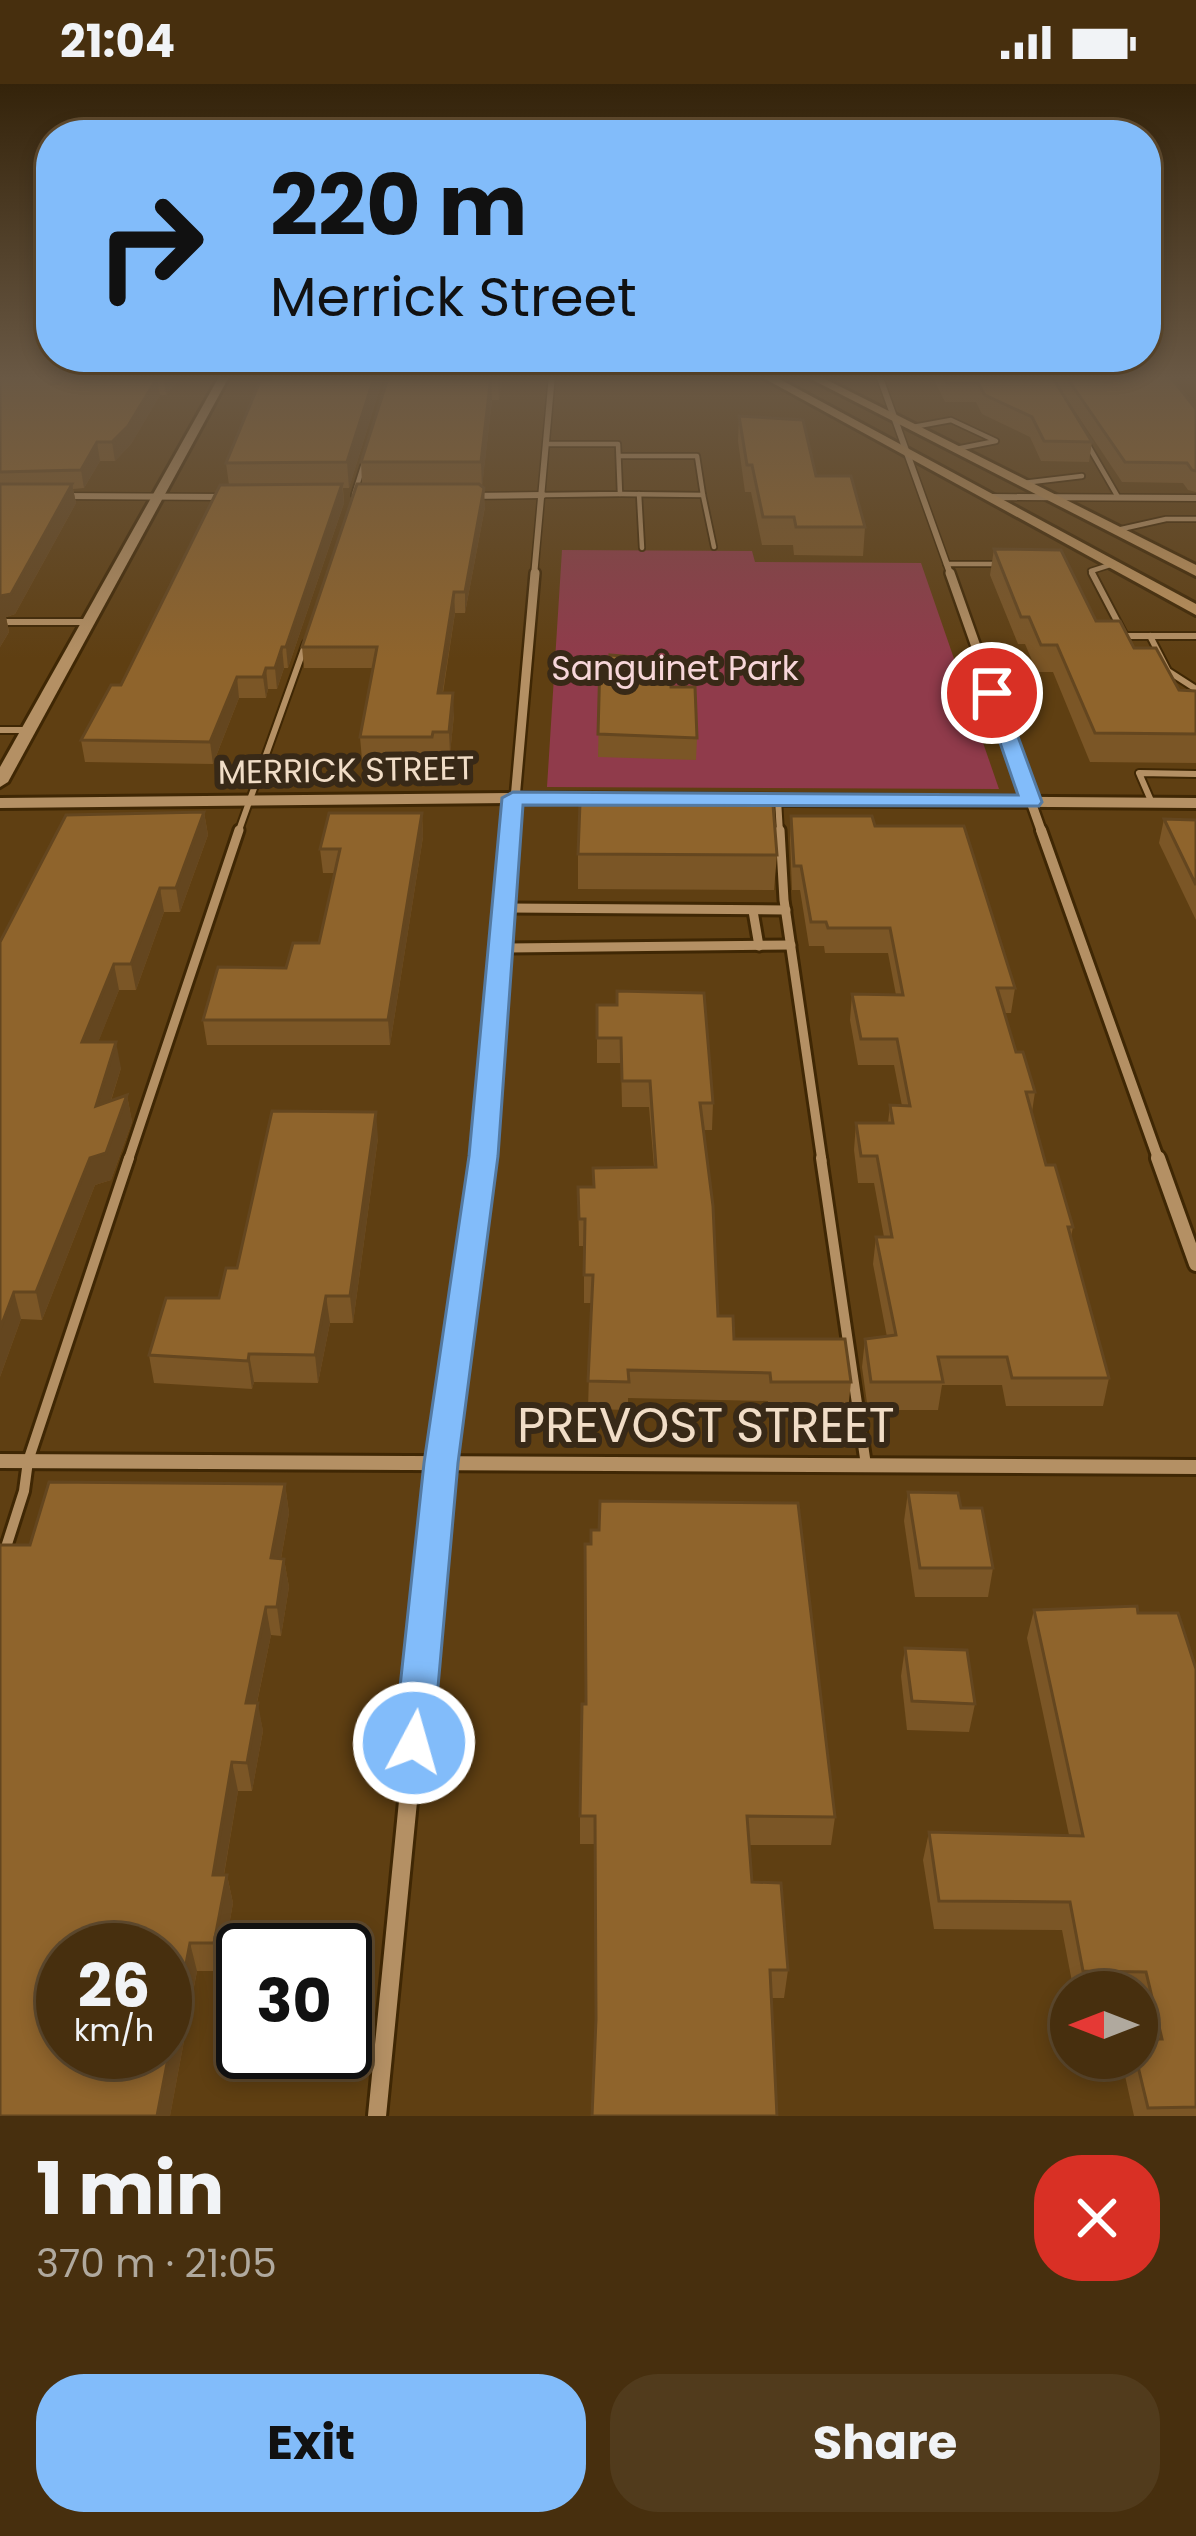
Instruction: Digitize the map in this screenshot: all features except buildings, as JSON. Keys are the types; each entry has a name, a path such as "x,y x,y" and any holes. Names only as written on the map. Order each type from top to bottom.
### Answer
{"main road":[{"path":"939,470 1196,610"},
{"path":"997,470 1196,572"}],"street":[{"path":"0,782 174,470"},
{"path":"377,2116 441,1463 484,1156 545,470"},
{"path":"912,470 1196,1264"},
{"path":"448,496 543,495"},
{"path":"46,496 240,497"},
{"path":"331,496 377,496"},
{"path":"991,497 1196,498"},
{"name":"MERRICK STREET","path":"0,802 513,798 1196,803"},
{"name":"PREVOST STREET","path":"0,1461 1196,1467"}],"lane":[{"path":"353,496 362,470"},
{"path":"619,470 620,494"},
{"path":"699,470 714,547"},
{"path":"1102,470 1118,497"},
{"path":"1023,483 1082,476"},
{"path":"638,494 642,548"},
{"path":"543,495 703,495"},
{"path":"1117,530 1166,519 1196,519"},
{"path":"946,564 1020,564"},
{"path":"1077,571 1113,564"},
{"path":"1091,571 1125,636 1196,636"},
{"path":"0,622 87,622"},
{"path":"0,1566 24,1491 28,1461 248,802 314,623"},
{"path":"1150,636 1168,671 1196,689"},
{"path":"0,730 28,730"},
{"path":"1152,802 1139,773 1196,774"},
{"path":"778,800 786,910 866,1465"},
{"path":"506,908 786,910"},
{"path":"752,911 759,946"},
{"path":"501,948 791,945"}],"green space":[{"name":"Sanguinet Park","path":"562,550 752,551 755,562 921,563 999,789 547,787"}],"route":[{"path":"414,1743 441,1463 484,1156 513,798 1031,802 992,693"}]}
